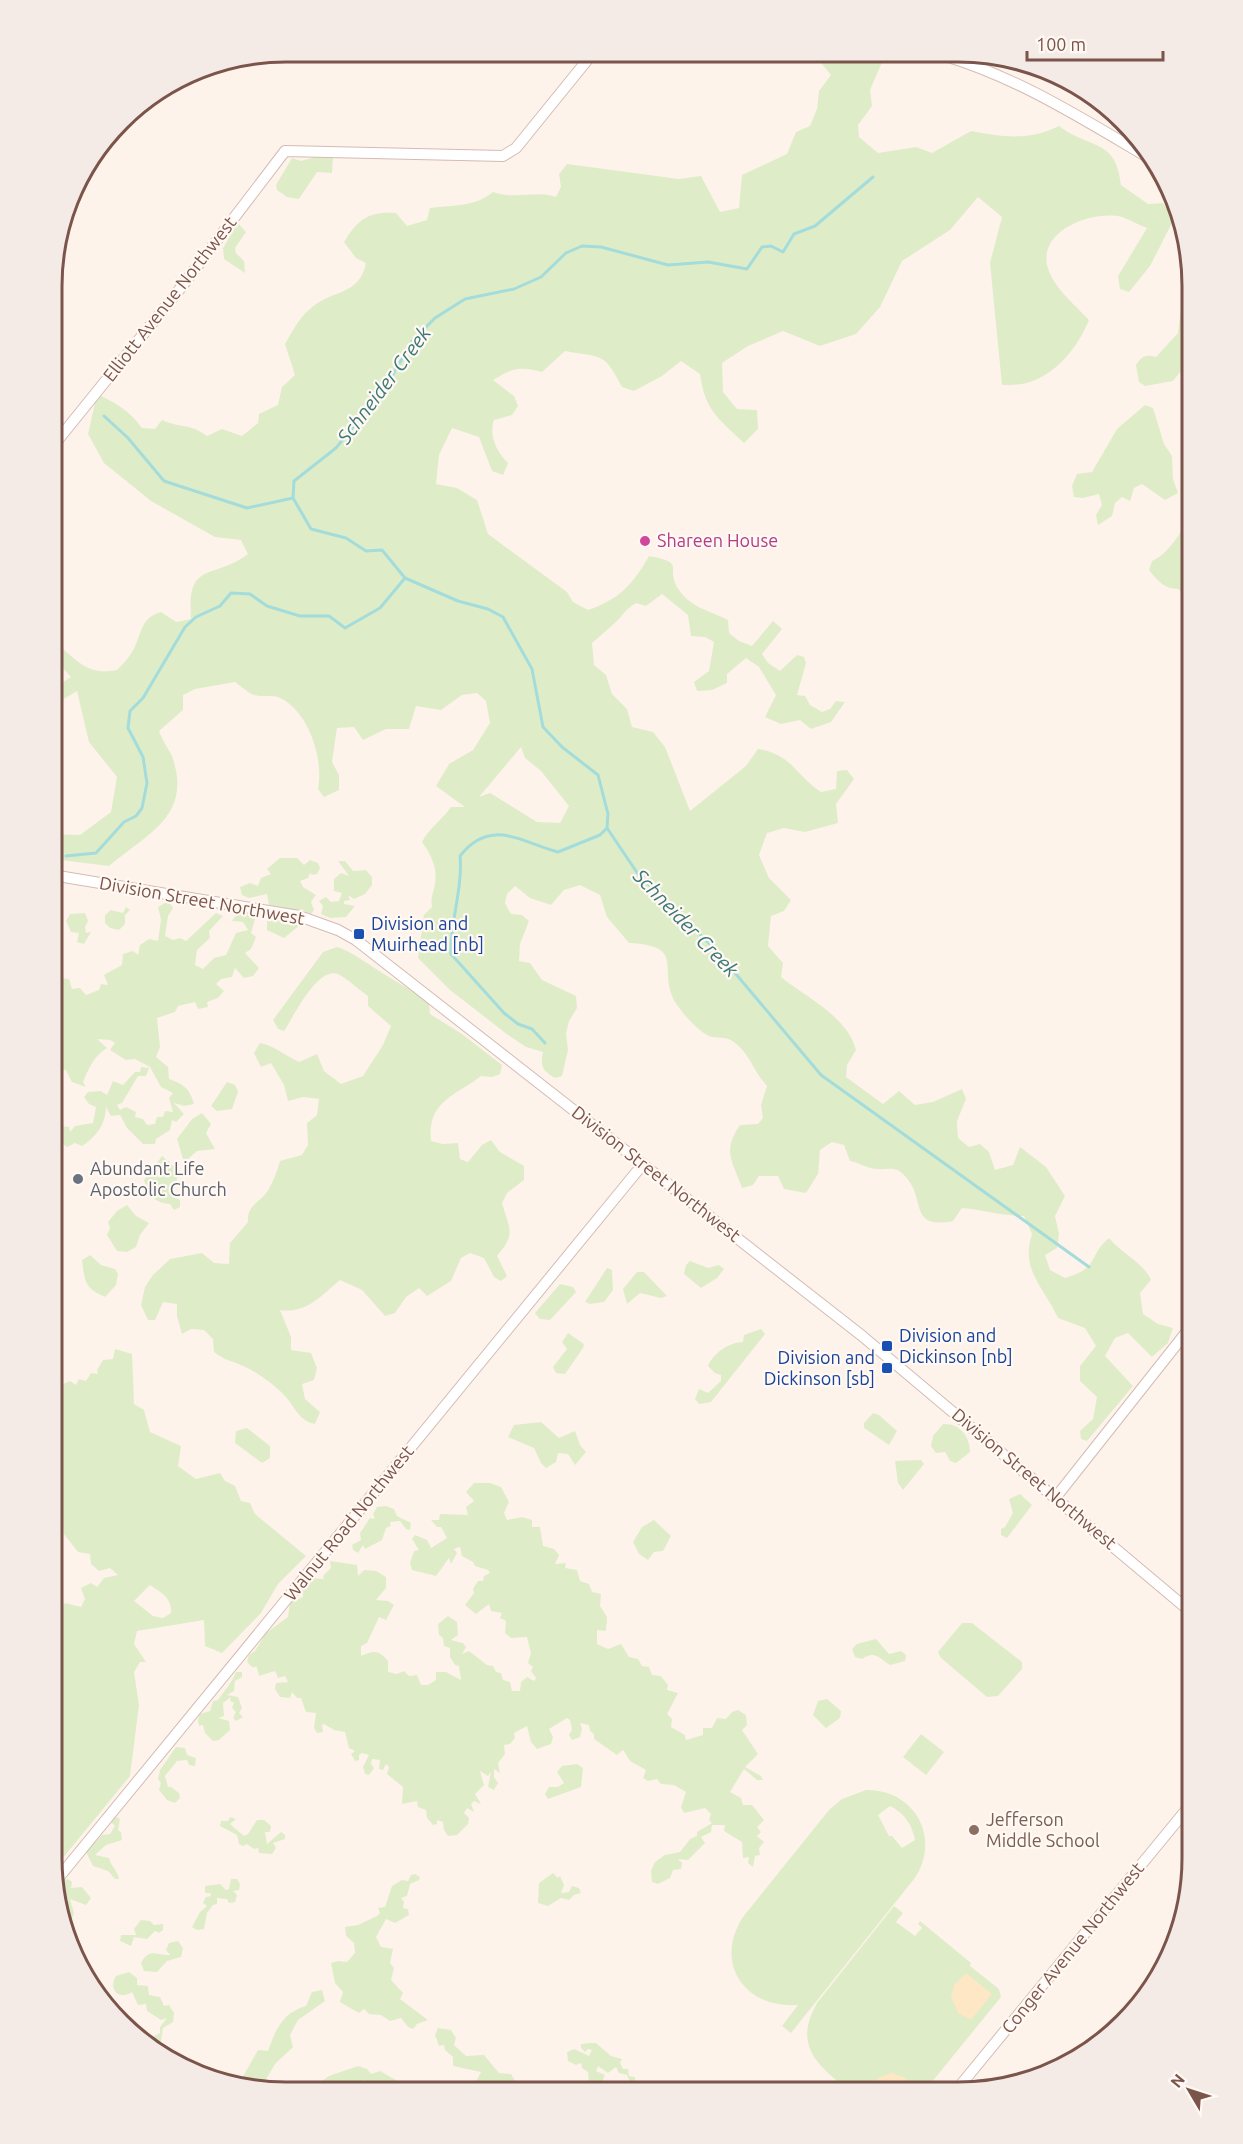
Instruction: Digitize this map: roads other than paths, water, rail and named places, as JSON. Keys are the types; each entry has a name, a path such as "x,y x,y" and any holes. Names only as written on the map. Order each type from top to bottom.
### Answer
{"street":[{"name":"Elliott Avenue Northwest","path":"62,435 179,290 285,151 497,158 510,153 586,62"},
{"path":"964,62 1045,96 1136,150"},
{"name":"Division Street Northwest","path":"62,877 262,908 299,916 338,930 382,960 861,1335 1182,1604"},
{"name":"Walnut Road Northwest","path":"62,1873 643,1164"},
{"path":"1056,1497 1149,1383 1182,1338"},
{"name":"Conger Avenue Northwest","path":"963,2082 1182,1815"}],"waterway":[{"name":"Schneider Creek","path":"873,177 815,226 794,234 783,252 771,246 762,247 747,269 708,262 668,265 601,247 582,246 566,253 541,277 514,289 465,299 435,318 413,340 386,386 336,448 294,481 293,498 311,529 346,538 366,551 382,550 405,578 458,601 488,609 503,617 532,669 543,727 562,747 598,775 608,814 607,828 638,874 714,948 821,1075 1089,1267"},
{"path":"104,416 128,438 164,481 247,508 293,498"},
{"path":"66,856 96,853 124,822 136,816 142,808 147,783 143,757 128,728 130,711 143,698 185,627 196,617 220,606 231,593 250,594 267,606 300,616 329,616 345,628 380,608 405,578"},
{"path":"545,1043 532,1029 518,1024 504,1013 451,954 452,929 460,881 460,856 471,844 494,835 519,839 558,852 600,835 607,828"}],"place":[{"name":"Shareen House","path":"645,541"},
{"name":"Division and Muirhead [nb]","path":"359,934"},
{"name":"Abundant Life Apostolic Church","path":"78,1179"},
{"name":"Division and Dickinson [nb]","path":"887,1346"},
{"name":"Division and Dickinson [sb]","path":"887,1368"},
{"name":"Jefferson Middle School","path":"974,1830"}]}
